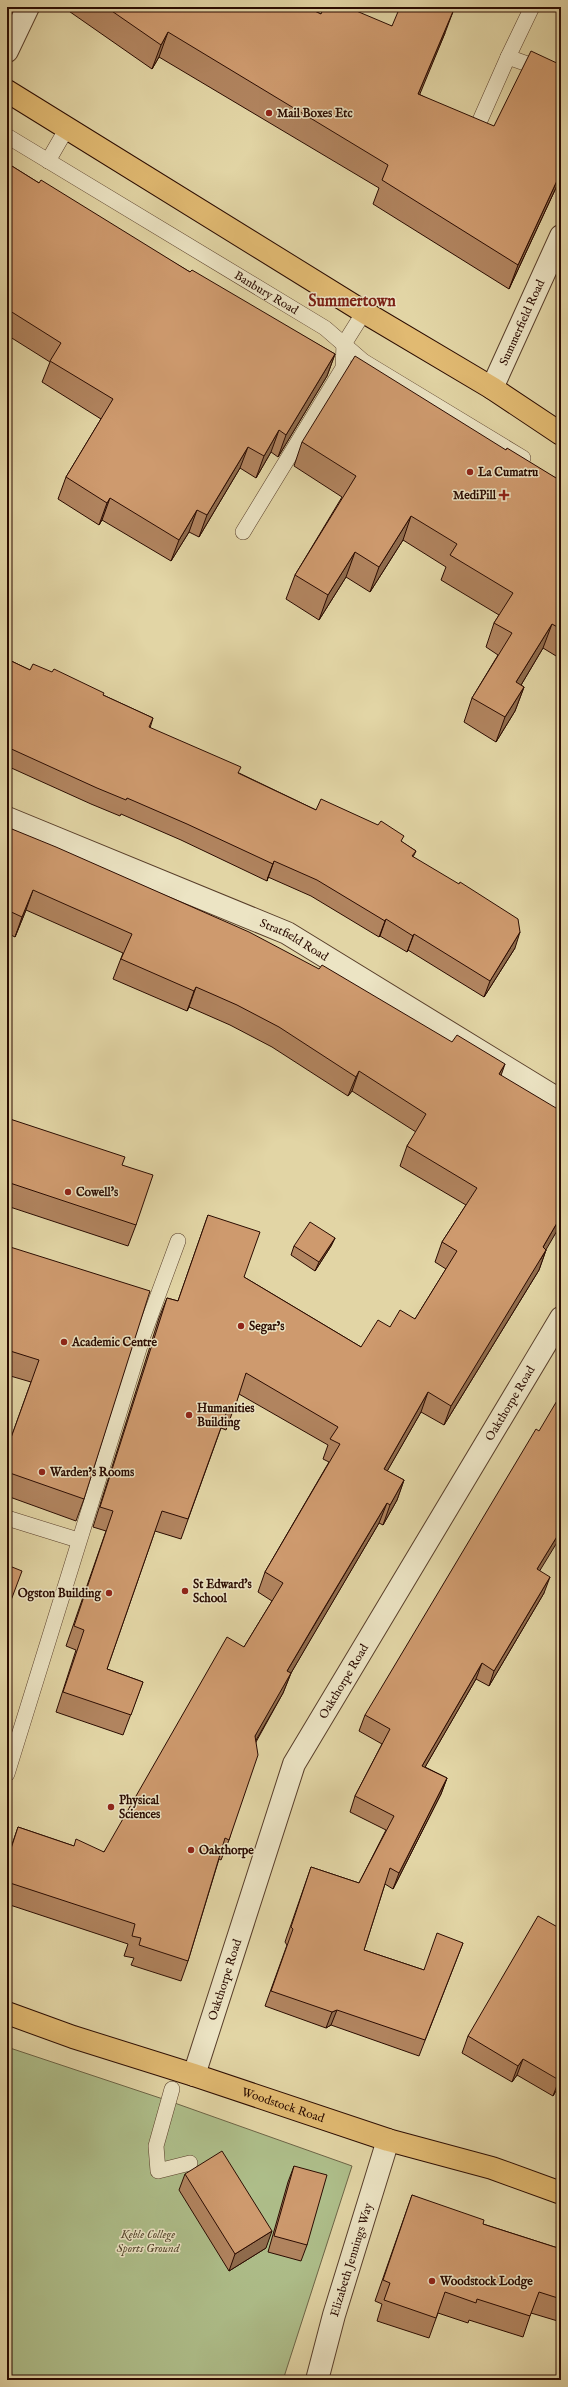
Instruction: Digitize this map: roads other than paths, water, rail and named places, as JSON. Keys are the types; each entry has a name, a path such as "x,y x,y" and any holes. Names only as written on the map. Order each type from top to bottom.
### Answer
{"main road":[{"path":"7,91 364,312 492,388 561,434"},
{"name":"Woodstock Road","path":"7,2013 73,2038 194,2074 388,2140 492,2168 561,2193"}],"street":[{"path":"7,51 28,7"},
{"name":"Summerfield Road","path":"492,388 561,236"},
{"name":"Stratfield Road","path":"7,818 287,933 561,1101"},
{"name":"Oakthorpe Road","path":"194,2074 294,1764 560,1323"},
{"name":"Elizabeth Jennings Way","path":"317,2380 334,2315 388,2140"}],"lane":[{"path":"474,134 532,7"},
{"path":"508,57 561,76"},
{"path":"48,161 67,128"},
{"name":"Banbury Road","path":"7,136 325,328 363,361 534,465"},
{"path":"243,532 343,368 344,344 364,312"},
{"path":"7,1774 78,1540 143,1336 178,1241"},
{"path":"7,1518 78,1540"},
{"path":"172,2089 156,2146 158,2172 190,2163"}],"place":[{"name":"Mail Boxes Etc","path":"269,113"},
{"name":"La Cumatru","path":"470,472"},
{"name":"MediPill","path":"504,495"},
{"name":"Cowell's","path":"68,1192"},
{"name":"Segar’s","path":"241,1326"},
{"name":"Academic Centre","path":"64,1342"},
{"name":"Humanities Building","path":"189,1415"},
{"name":"Warden’s Rooms","path":"42,1472"},
{"name":"St Edward's School","path":"185,1591"},
{"name":"Ogston Building","path":"109,1593"},
{"name":"Physical Sciences","path":"111,1807"},
{"name":"Oakthorpe","path":"191,1850"},
{"name":"Woodstock Lodge","path":"432,2281"}],"district":[{"name":"Summertown","path":"352,300"}],"park label":[{"name":"Keble College Sports Ground","path":"148,2241"}]}
